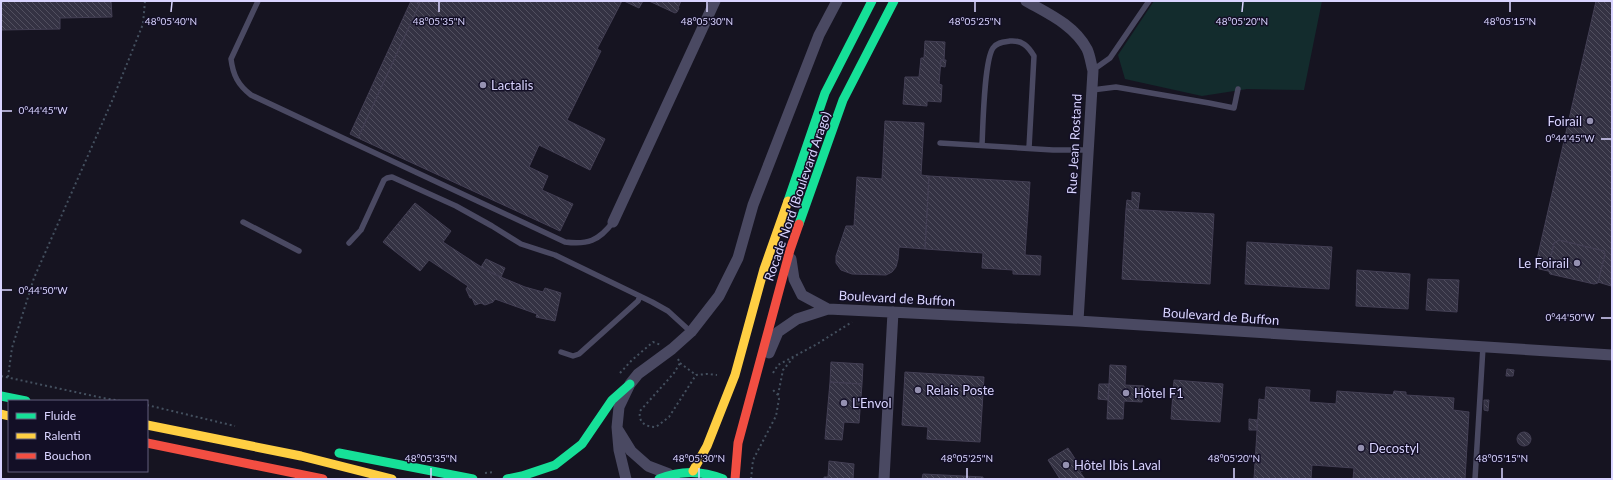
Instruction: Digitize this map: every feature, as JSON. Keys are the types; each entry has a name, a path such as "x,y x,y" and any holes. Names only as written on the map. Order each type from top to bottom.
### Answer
{"main road":[{"path":"693,471 707,446 735,375 764,269 825,93 872,1"},
{"name":"Rocade Nord (Boulevard Arago)","path":"735,479 738,443 790,250 843,100 894,1"},
{"path":"507,479 522,476 555,465 582,444 612,400 630,384"},
{"path":"1,396 21,400"},
{"path":"148,425 291,454 392,479"},
{"path":"148,443 323,479"},
{"path":"291,454 312,449"},
{"path":"327,452 476,476"},
{"path":"664,477 693,471 715,475 723,479"}],"street":[{"path":"613,222 715,1"},
{"path":"626,479 619,450 616,427 619,408 630,384 647,367 672,349 691,332 719,296 738,258 753,205 819,35 837,1"},
{"name":"Rue Jean Rostand","path":"1026,1 1063,22 1078,36 1087,50 1092,70 1078,321"},
{"path":"790,250 794,279 802,295 828,309"},
{"path":"748,402 778,332 796,319 828,309"},
{"name":"Boulevard de Buffon","path":"828,309 1078,321 1612,355"},
{"path":"884,479 893,312"},
{"path":"616,427 631,451 648,466 664,477"}],"lane":[{"path":"258,1 231,59 232,69 237,80 251,95 565,242 576,244 589,242 599,238 613,222"},
{"path":"1092,70 1110,58 1149,1"},
{"path":"982,145 988,63 994,47 1001,42 1017,41 1028,46 1034,56 1029,148"},
{"path":"1091,90 1116,87 1234,108 1238,89"},
{"path":"940,143 1088,150"},
{"path":"350,243 361,230 384,180 392,177 456,206 521,244 555,255 640,296 668,311 691,332"},
{"path":"243,222 299,251"},
{"path":"561,352 573,356 579,354 638,301 640,296"},
{"path":"1475,479 1483,347"}],"path":[{"path":"8,377 12,348 34,278 112,101 143,24 145,1"},
{"path":"771,374 778,364 835,334 852,322"},
{"path":"618,375 632,360 654,342 658,343"},
{"path":"751,479 753,460 776,416 782,370 793,357"},
{"path":"678,358 680,363 696,375 707,374 717,376"},
{"path":"680,363 640,412 639,417 641,422 646,426 656,427 669,417 696,375"},
{"path":"1,376 115,400"},
{"path":"772,389 778,395"},
{"path":"148,405 237,426"},
{"path":"476,476 485,473 498,472"}],"green space":[{"path":"1154,1 1322,1 1304,90 1247,89 1202,96 1125,79 1118,55"}],"building":[{"path":"1,1 111,1 112,17 60,18 60,29 1,30"},
{"path":"411,1 420,3 358,138 350,134"},
{"name":"Lactalis","path":"415,1 622,1 597,49 601,51 567,120 605,139 590,170 539,145 529,167 548,176 542,190 573,204 560,231 358,138 420,3"},
{"path":"624,1 643,1 639,8"},
{"path":"649,1 681,1 677,12 675,13"},
{"name":"Foirail","path":"1596,1 1612,1 1611,286 1598,282 1605,254 1604,251 1559,240 1554,243 1548,271 1535,268"},
{"path":"925,41 945,42 944,60 941,60 939,84 942,85 941,102 927,101 927,106 903,104 905,77 919,77 921,58 924,58"},
{"path":"941,60 946,60 945,67 940,66"},
{"path":"885,121 924,123 921,175 929,176 925,249 899,247 896,267 892,272 886,275 852,274 841,270 836,263 836,256 846,226 854,226 857,177 882,179"},
{"path":"929,176 1030,182 1025,255 1041,256 1040,275 1013,274 1013,270 982,268 983,253 925,249"},
{"path":"1132,192 1140,193 1138,210 1126,209 1127,200 1132,201"},
{"path":"415,203 451,231 443,242 491,273 525,287 543,292 545,288 561,293 555,321 536,317 537,314 495,299 493,302 485,305 481,303 475,305 466,289 468,286 429,260 420,271 383,242"},
{"path":"1126,209 1214,214 1210,284 1122,279"},
{"path":"1559,240 1604,251 1605,254 1598,283 1594,284 1550,274 1548,270 1554,243"},
{"path":"1247,242 1332,247 1329,289 1245,284"},
{"path":"486,259 505,268 501,277 481,267"},
{"path":"1357,270 1410,274 1408,309 1356,306"},
{"path":"1428,279 1459,280 1457,312 1426,310"},
{"path":"831,362 863,364 862,384 830,382"},
{"name":"Hôtel F1","path":"1110,365 1126,366 1125,385 1144,386 1142,402 1124,401 1123,419 1107,419"},
{"path":"1507,369 1514,370 1513,376 1506,376"},
{"path":"905,372 984,377 980,442 927,439 928,427 902,425"},
{"path":"1174,380 1223,384 1220,422 1171,419"},
{"name":"L'Envol","path":"830,382 862,384 859,423 844,422 842,440 825,439"},
{"path":"1099,384 1109,384 1108,400 1098,399"},
{"name":"Decostyl","path":"1266,387 1310,390 1309,402 1336,404 1337,391 1393,395 1394,391 1406,392 1406,395 1454,398 1453,410 1469,412 1465,479 1353,479 1354,468 1312,465 1311,479 1254,479 1259,399 1265,400"},
{"path":"1484,400 1489,400 1488,411 1484,410"},
{"path":"1249,419 1257,420 1257,430 1249,430"},
{"path":"1521,432 1527,432 1531,436 1531,442 1527,446 1521,446 1517,442 1517,436"},
{"name":"Hôtel Ibis Laval","path":"1068,448 1083,471 1080,472 1085,479 1060,479 1048,460"},
{"path":"829,461 854,464 853,479 824,479 824,477 828,477"},
{"path":"923,474 983,477 983,479 922,479"}],"traffic: fast":[{"path":"788,201 825,93 872,1"},
{"path":"799,224 843,100 894,1"},
{"path":"507,479 522,476 555,465 582,444 612,400 630,384"},
{"path":"1,396 21,400"},
{"path":"339,453 473,479"},
{"path":"659,479 675,474 691,472 707,474 723,479"}],"traffic: slow":[{"path":"693,471 707,446 735,375 764,269 788,201"},
{"path":"1,414 8,416"},
{"path":"148,425 301,456 392,479"}],"traffic: jam":[{"path":"735,479 738,443 790,250 799,224"},
{"path":"148,443 323,479"}],"place":[{"name":"Lactalis","path":"483,85"},
{"name":"Foirail","path":"1590,121"},
{"name":"Le Foirail","path":"1577,263"},
{"name":"Relais Poste","path":"918,390"},
{"name":"Hôtel F1","path":"1126,393"},
{"name":"L'Envol","path":"844,403"},
{"name":"Decostyl","path":"1361,448"},
{"name":"Hôtel Ibis Laval","path":"1066,465"}]}
